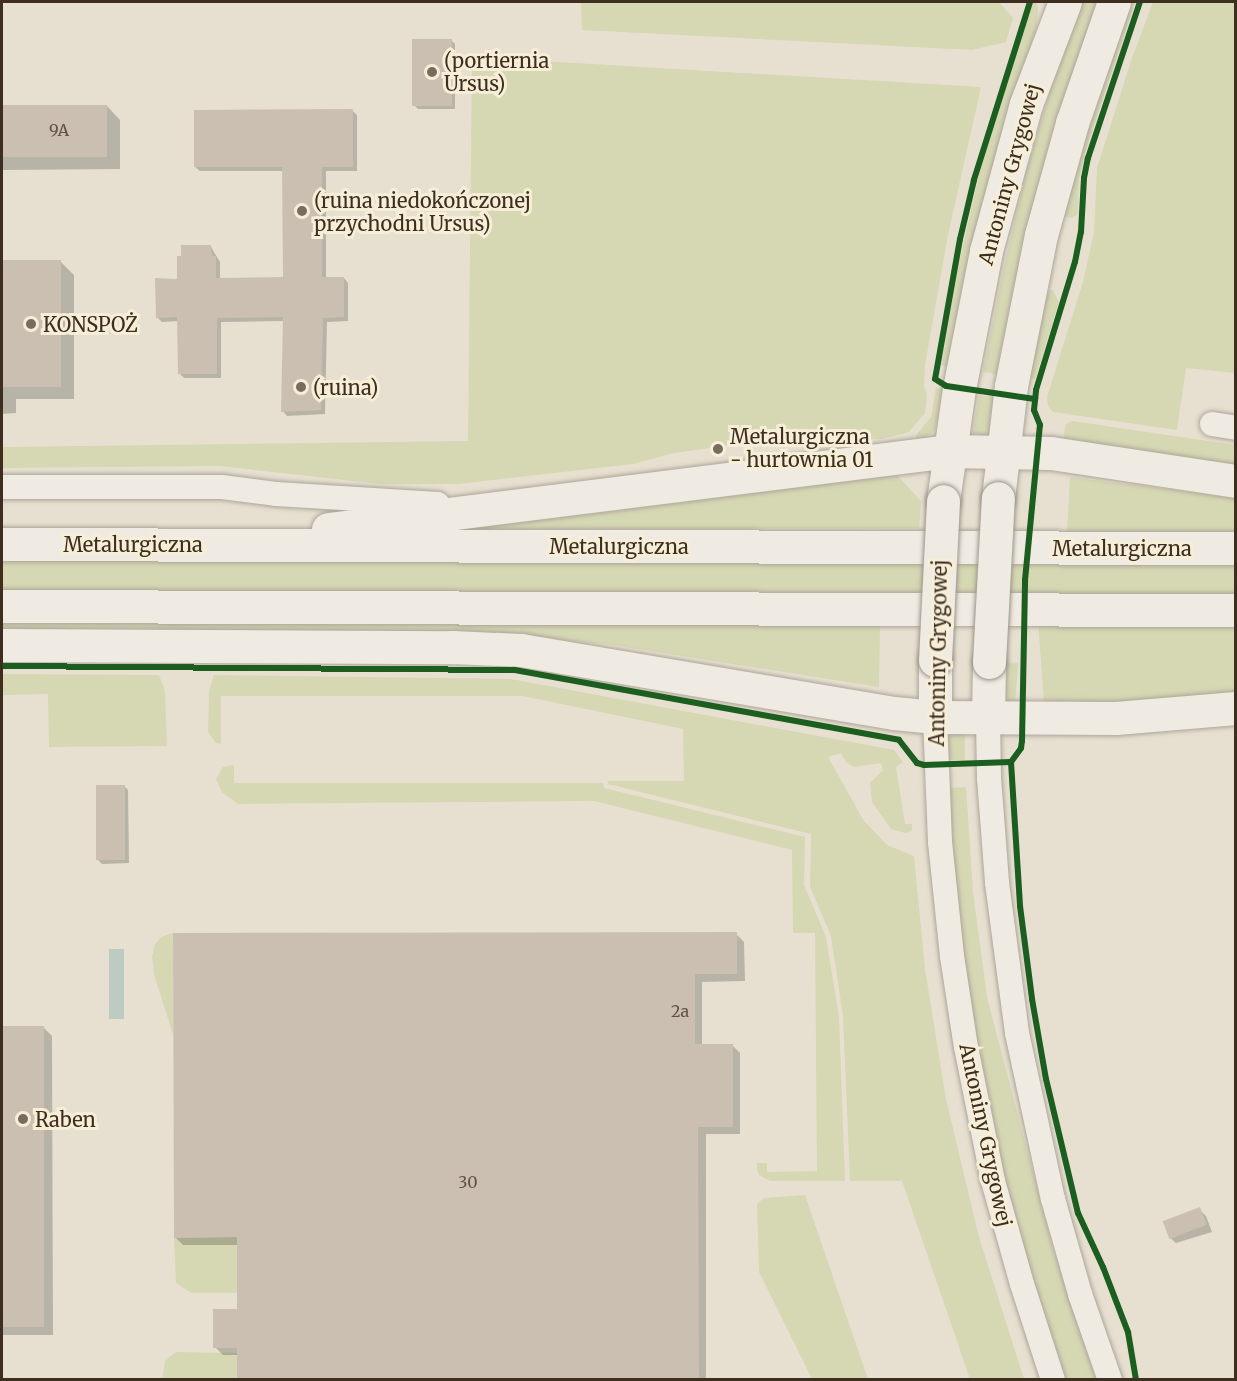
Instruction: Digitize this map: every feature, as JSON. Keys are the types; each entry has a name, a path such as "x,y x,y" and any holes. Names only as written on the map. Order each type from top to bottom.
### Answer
{"main road":[{"name":"Antoniny Grygowej","path":"935,717 935,660 943,501 974,306 1006,170 1026,104 1065,2"},
{"path":"988,718 988,662 998,498 1021,328 1041,235 1075,112 1114,2"},
{"path":"225,544 387,520 950,451 1051,453 1236,481"},
{"name":"Metalurgiczna","path":"2,543 1236,548"},
{"path":"2,606 1236,610"},
{"path":"2,645 452,647 521,650 894,713 935,717 1116,718 1236,708"}],"street":[{"path":"1212,424 1236,428"},
{"path":"2,487 222,487 276,494 417,503 522,505"},
{"name":"Antoniny Grygowej","path":"935,717 941,854 954,968 968,1058 1001,1209 1053,1380"},
{"path":"988,718 989,778 997,883 1017,1033 1034,1120 1061,1228 1080,1294 1110,1380"}],"green space":[{"path":"581,2 999,2 1013,18 1006,42 972,50 582,30"},
{"path":"1033,2 1037,2 1038,8 1037,27 1016,85 950,367 941,365 958,268 986,143"},
{"path":"1082,2 1100,2 1002,375 983,372 1027,168 1063,48"},
{"path":"1124,2 1135,2 1085,153 1079,181 1078,214 1072,218 1065,216 1067,180"},
{"path":"1153,2 1235,2 1235,373 1186,368 1177,430 1053,412 1048,406 1047,397 1083,282 1094,232 1097,168 1131,61"},
{"path":"472,57 981,87 948,235 925,365 924,386 927,394 925,413 909,432 882,439 791,437 674,453 633,464 458,484 381,484 219,466 2,468 2,447 468,441"},
{"path":"1049,290 1053,290 1059,302 1035,379 1025,378 1027,361"},
{"path":"936,388 946,390 939,420 934,431 917,444 916,435 931,417"},
{"path":"979,395 997,398 991,436 973,434"},
{"path":"1072,421 1235,445 1235,466 1063,440 1066,424"},
{"path":"895,473 921,501 919,528 368,530"},
{"path":"1070,477 1235,498 1235,534 1067,533"},
{"path":"2,559 1235,559 1235,596 2,596"},
{"path":"2,618 880,625 879,687 606,644 473,635 2,632"},
{"path":"1038,621 1235,622 1235,693 1178,700 1044,703"},
{"path":"1002,662 1018,663 1015,706 999,705"},
{"path":"2,674 159,675 165,691 167,746 49,747 48,694 2,695"},
{"path":"214,675 511,679 894,750 903,762 896,767 905,824 912,824 912,831 905,833 891,829 872,802 870,783 883,770 881,763 854,767 846,762 841,753 828,757 864,821 887,845 914,856 925,969 946,1099 979,1237 1024,1379 970,1379 902,1181 850,1181 843,1016 831,936 810,887 811,834 608,784 608,781 684,781 683,729 523,696 221,696 221,744 216,743 208,732 209,691"},
{"path":"947,734 965,734 965,760 947,760"},
{"path":"234,765 234,783 603,783 604,788 805,837 804,885 826,937 839,1017 845,1181 770,1181 759,1175 757,1169 757,1163 767,1163 767,1172 817,1171 815,933 793,933 792,850 594,801 238,804 222,792 216,779 223,767"},
{"path":"966,787 973,892 987,997 1053,1249 1096,1379 1066,1379 1025,1256 1002,1171 968,996 954,887 949,788"},
{"path":"173,933 173,1035 154,974 152,957 155,944 161,937"},
{"path":"805,1195 868,1379 812,1379 759,1272 757,1204 764,1198"},
{"path":"237,1237 237,1293 191,1293 176,1283 174,1238"},
{"path":"176,1352 237,1353 237,1379 162,1379 165,1361"}],"shaded area":[{"path":"109,949 124,949 124,1019 109,1019"}],"building":[{"name":"(portiernia Ursus)","path":"412,39 452,39 452,106 412,106"},
{"path":"2,105 107,105 107,157 2,157"},
{"name":"(ruina niedokończonej przychodni Ursus)","path":"353,109 353,167 322,167 322,277 344,277 344,317 323,318 321,410 281,412 283,317 217,318 217,374 178,374 177,317 156,318 155,278 177,279 177,256 181,256 181,245 211,245 212,256 216,256 216,278 283,277 282,167 194,167 194,110"},
{"name":"KONSPOŻ","path":"2,260 61,260 61,387 2,387"},
{"path":"96,785 125,785 125,860 96,860"},
{"path":"737,932 737,974 695,974 695,1044 733,1044 733,1127 698,1127 699,1380 237,1380 237,1348 213,1348 213,1309 237,1309 237,1237 174,1238 173,933"},
{"name":"Raben","path":"2,1026 44,1026 44,1327 2,1327"},
{"path":"1200,1207 1207,1225 1169,1239 1163,1221"}],"cycle path":[{"path":"1030,2 974,180 960,239 935,379 946,386 1035,399"},
{"path":"1011,762 1021,748 1022,741 1025,580 1040,425 1034,410 1036,390 1075,262 1081,232 1084,178 1088,158 1140,2"},
{"path":"2,666 515,670 899,740 917,763 924,765 1011,762 1020,906 1032,999 1046,1079 1078,1213 1103,1267 1128,1332 1136,1380"}],"place":[{"name":"(portiernia Ursus)","path":"432,72"},
{"name":"(ruina niedokończonej przychodni Ursus)","path":"302,211"},
{"name":"KONSPOŻ","path":"31,324"},
{"name":"(ruina)","path":"301,387"},
{"name":"Metalurgiczna - hurtownia 01","path":"718,449"},
{"name":"Raben","path":"23,1119"}]}
